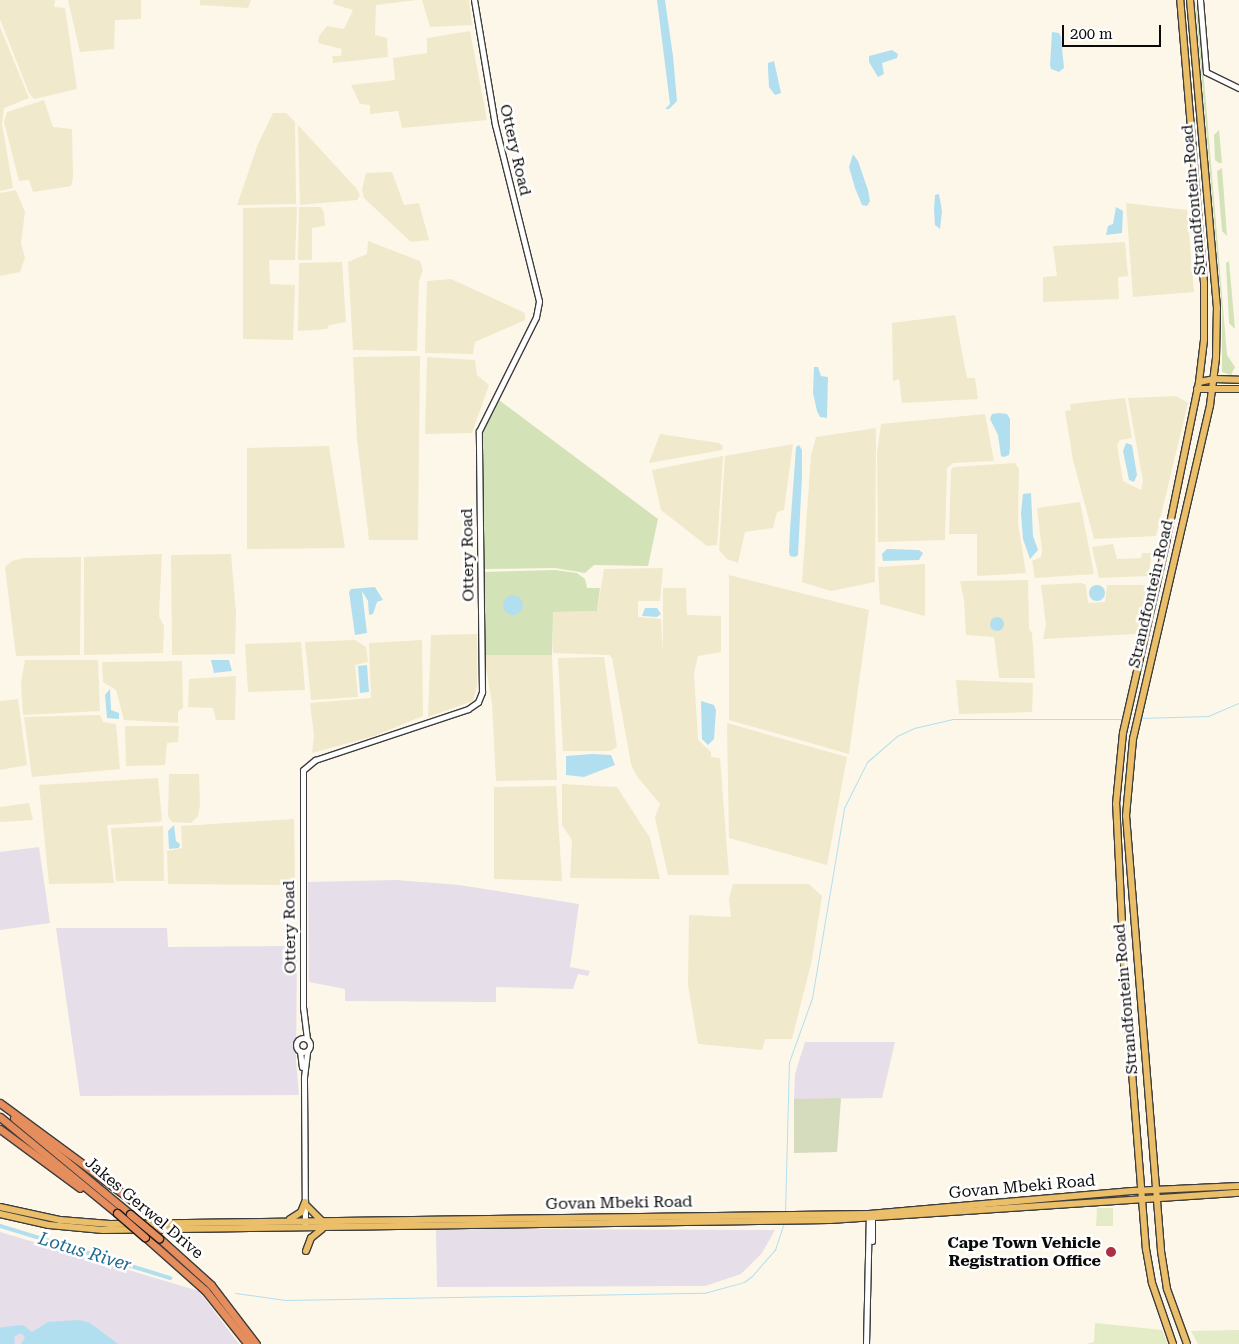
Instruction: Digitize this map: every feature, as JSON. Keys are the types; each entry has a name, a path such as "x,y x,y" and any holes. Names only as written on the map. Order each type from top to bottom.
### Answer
{"highway":[{"name":"Jakes Gerwel Drive","path":"0,1105 159,1238 211,1285 256,1344"},
{"path":"0,1105 160,1226"},
{"name":"Jakes Gerwel Drive","path":"0,1117 145,1236 199,1284 248,1344"},
{"path":"0,1130 115,1212"}],"main road":[{"name":"Strandfontein Road","path":"1173,1344 1152,1283 1141,1194 1116,825 1118,761 1198,386 1204,340 1204,283 1180,0"},
{"name":"Strandfontein Road","path":"1187,1344 1167,1289 1156,1193 1126,828 1128,774 1135,726 1214,379 1217,308 1190,0"},
{"path":"1198,386 1214,379 1239,380"},
{"path":"1198,386 1212,389 1239,389"},
{"name":"Govan Mbeki Road","path":"0,1214 75,1228 287,1220 790,1218 871,1216 1239,1186"},
{"name":"Govan Mbeki Road","path":"1156,1193 1239,1193"},
{"path":"287,1220 300,1214 305,1203 322,1220"},
{"name":"Govan Mbeki Road","path":"0,1207 77,1222 160,1226 326,1228 782,1218"},
{"path":"306,1250 313,1235 326,1228"}],"street":[{"name":"Ottery Road","path":"299,1040 303,1008 303,770 315,760 468,709 478,702 482,692 479,431 536,317 539,301 497,132 474,0"},
{"path":"1200,0 1206,72 1239,88"},
{"name":"Ottery Road","path":"303,1008 307,1039"},
{"path":"304,1077 300,1051 296,1045 299,1040 307,1039 310,1044 307,1051 304,1077 305,1228"},
{"path":"300,1051 307,1051"},
{"path":"866,1344 871,1216"}],"shaded area":[{"path":"0,0 55,0 54,7 65,8 77,89 34,99 29,93 0,19"},
{"path":"68,0 141,0 141,19 115,20 114,49 80,52"},
{"path":"200,0 251,0 248,8 200,5"},
{"path":"334,0 417,0 376,5 375,35 387,38 388,57 333,63 332,56 341,56 342,49 318,43 319,36 327,26 344,29 353,10 333,4"},
{"path":"422,0 469,0 472,25 430,27"},
{"path":"0,27 29,98 4,108 2,124 13,188 0,191"},
{"path":"470,31 487,120 402,128 398,111 370,114 370,105 360,104 351,85 395,80 393,58 427,53 427,38"},
{"path":"44,100 53,127 72,129 73,177 71,186 33,192 29,180 19,181 4,122 7,112"},
{"path":"273,113 286,113 295,122 296,204 237,205 258,144"},
{"path":"298,125 356,188 360,195 357,200 300,205"},
{"path":"392,172 404,205 419,203 429,240 411,242 364,198 362,189 366,173"},
{"path":"16,190 25,212 21,243 25,258 20,272 0,276 0,193"},
{"path":"1126,203 1187,210 1194,292 1133,297"},
{"path":"297,207 295,260 269,260 270,284 295,285 293,340 243,339 243,208"},
{"path":"299,207 321,207 324,213 325,226 312,228 312,260 298,260"},
{"path":"368,241 420,261 423,270 419,281 417,351 353,350 348,262 367,254"},
{"path":"1125,242 1128,276 1118,277 1119,299 1043,302 1043,277 1057,276 1053,246"},
{"path":"342,262 346,322 329,325 327,329 298,331 299,263"},
{"path":"451,279 525,313 525,320 475,342 473,354 425,353 427,281"},
{"path":"955,315 967,378 975,378 978,399 902,403 899,379 893,381 892,323"},
{"path":"420,356 418,540 369,540 357,439 353,357"},
{"path":"427,357 475,360 477,375 489,385 472,433 425,434"},
{"path":"1176,396 1188,403 1156,536 1094,539 1073,460 1065,411 1071,410 1070,404 1125,398 1132,438 1120,440 1117,444 1123,481 1141,490 1143,481 1128,398"},
{"path":"985,414 994,461 953,463 947,468 945,540 878,542 877,453 881,424"},
{"path":"876,428 875,582 831,591 802,582 811,456 816,437"},
{"path":"660,434 719,443 723,446 722,450 649,463"},
{"path":"793,444 784,510 777,512 773,528 745,532 738,563 727,559 719,550 725,456"},
{"path":"329,446 345,548 247,549 247,448"},
{"path":"723,456 717,545 707,546 661,510 652,470"},
{"path":"1015,463 1019,469 1018,523 1026,573 977,576 977,534 949,534 951,470 953,467"},
{"path":"1080,502 1094,574 1035,578 1032,561 1041,557 1042,550 1037,508"},
{"path":"1113,544 1117,559 1141,558 1142,553 1152,553 1148,576 1099,578 1092,547"},
{"path":"162,554 159,616 164,626 163,653 84,655 84,557"},
{"path":"231,554 236,613 235,654 172,655 171,555"},
{"path":"81,557 80,655 16,656 5,567 12,561 24,558"},
{"path":"925,564 925,616 880,604 878,567"},
{"path":"663,568 660,601 638,601 638,617 661,619 663,654 663,588 686,588 687,615 721,616 721,652 698,656 694,673 698,740 711,752 711,757 720,758 729,875 668,875 655,818 660,804 636,775 631,764 612,658 609,655 553,653 552,612 597,611 604,569"},
{"path":"729,575 869,610 849,754 729,720"},
{"path":"1028,580 1029,629 1032,633 1035,678 999,678 994,637 966,635 964,600 960,581"},
{"path":"1081,583 1086,585 1088,603 1105,602 1107,585 1150,585 1136,634 1043,639 1046,625 1041,585"},
{"path":"477,634 477,686 473,701 428,717 431,635"},
{"path":"355,640 366,647 368,662 355,665 358,697 311,700 305,642"},
{"path":"422,640 423,716 374,736 312,753 314,735 310,703 371,698 369,643"},
{"path":"301,642 305,690 248,692 245,644"},
{"path":"484,655 552,655 557,780 496,781 492,704"},
{"path":"604,657 617,747 610,751 563,751 558,658"},
{"path":"25,660 98,660 100,711 23,715 21,684"},
{"path":"182,661 183,708 178,711 178,723 124,720 116,690 103,682 102,662"},
{"path":"236,676 235,720 216,720 213,708 188,707 189,679"},
{"path":"956,680 1033,683 1032,712 959,714"},
{"path":"18,699 27,765 0,770 0,701"},
{"path":"100,715 103,722 116,724 120,769 32,777 24,717"},
{"path":"727,723 847,757 827,865 729,838"},
{"path":"125,726 179,726 178,742 167,743 165,765 126,766"},
{"path":"169,774 199,774 200,805 198,816 191,823 172,822 168,816"},
{"path":"158,778 162,820 159,822 107,825 114,883 49,884 39,785"},
{"path":"562,784 617,787 650,838 660,879 570,878 572,840 562,825"},
{"path":"556,786 562,881 494,879 494,787"},
{"path":"29,803 33,820 0,822 0,807"},
{"path":"294,819 295,885 168,884 167,851 182,848 181,826"},
{"path":"163,826 164,881 116,881 111,828"},
{"path":"39,847 50,923 0,930 0,852"},
{"path":"396,880 459,885 579,904 570,967 590,971 588,976 578,974 573,989 496,987 496,1002 345,1001 345,989 309,982 308,882"},
{"path":"733,884 809,884 822,896 812,960 792,1039 765,1039 762,1050 698,1044 688,985 689,915 731,917 729,899"},
{"path":"56,928 167,928 168,947 297,946 296,1061 299,1095 80,1096"},
{"path":"805,1042 895,1042 882,1098 794,1099 795,1074"},
{"path":"436,1230 775,1230 762,1253 741,1274 705,1286 437,1287"},
{"path":"0,1232 199,1291 239,1344 0,1344"}],"green space":[{"path":"1195,0 1199,20 1227,355 1235,367 1231,375 1222,372 1222,311"},
{"path":"1219,130 1222,163 1215,160 1214,135"},
{"path":"1222,168 1227,236 1222,231 1217,171"},
{"path":"1229,261 1235,329 1229,323 1226,263"},
{"path":"499,400 658,519 648,566 594,565 585,573 555,568 484,569 481,440 482,429 494,402"},
{"path":"555,570 577,573 585,579 587,588 600,588 597,611 553,612 552,655 484,655 483,572"},
{"path":"841,1098 837,1152 794,1153 794,1099"},
{"path":"1097,1208 1113,1208 1113,1226 1096,1226"},
{"path":"1095,1323 1162,1330 1168,1344 1086,1344 1094,1342"},
{"path":"1239,1330 1239,1344 1198,1344 1191,1331"}],"water":[{"path":"657,0 665,0 673,56 677,101 669,109 665,109 670,104"},
{"path":"1052,32 1059,33 1061,37 1064,68 1059,72 1051,69 1050,65"},
{"path":"892,50 898,54 897,58 882,63 884,74 878,77 869,62 869,56"},
{"path":"774,61 781,93 775,95 769,87 768,69 768,63"},
{"path":"853,154 858,161 868,190 870,201 867,206 862,205 849,167"},
{"path":"939,194 942,211 940,229 935,225 934,209 935,195"},
{"path":"1116,207 1123,211 1122,233 1106,235 1108,226 1113,224"},
{"path":"814,367 818,367 821,376 828,377 827,418 820,417 817,411 813,393"},
{"path":"992,414 1007,414 1010,419 1009,455 1004,457 1001,456 998,435 990,419"},
{"path":"1126,443 1132,445 1137,475 1134,482 1129,480 1123,451"},
{"path":"799,445 802,450 802,476 798,555 795,557 790,556 789,552 796,447"},
{"path":"1031,493 1033,536 1038,550 1030,559 1023,539 1021,513 1023,494"},
{"path":"887,549 919,550 923,553 919,560 883,561 882,554"},
{"path":"1097,585 1105,593 1097,601 1089,593"},
{"path":"375,587 383,600 377,602 373,614 369,615 368,601 362,591 367,633 355,635 349,592 351,589"},
{"path":"513,595 520,598 523,605 520,612 513,615 506,612 503,605 506,598"},
{"path":"645,608 657,608 661,614 657,617 642,616"},
{"path":"994,617 1000,617 1004,624 1000,631 994,631 990,627 990,621"},
{"path":"211,660 229,660 232,671 214,673"},
{"path":"367,665 369,692 360,693 358,666"},
{"path":"110,689 111,710 119,713 119,719 107,718 105,695"},
{"path":"701,701 714,705 716,710 714,739 708,745 702,739"},
{"path":"611,755 615,765 584,777 566,775 566,756"},
{"path":"174,825 176,841 180,844 179,848 169,849 168,831"},
{"path":"79,1320 90,1323 118,1344 21,1344 25,1337 21,1333 14,1337 15,1344 0,1344 0,1328 3,1327 23,1325 32,1332 48,1322"}],"waterway":[{"path":"1140,718 1208,716 1239,703"},
{"path":"785,1213 789,1062 812,998 844,808 867,762 897,736 914,728 952,719 1124,719"},
{"path":"235,1293 286,1300 704,1293 744,1282 752,1276 775,1250 784,1222"},
{"name":"Lotus River","path":"0,1226 170,1278"}],"place":[{"name":"Cape Town Vehicle Registration Office","path":"1111,1252"}]}
